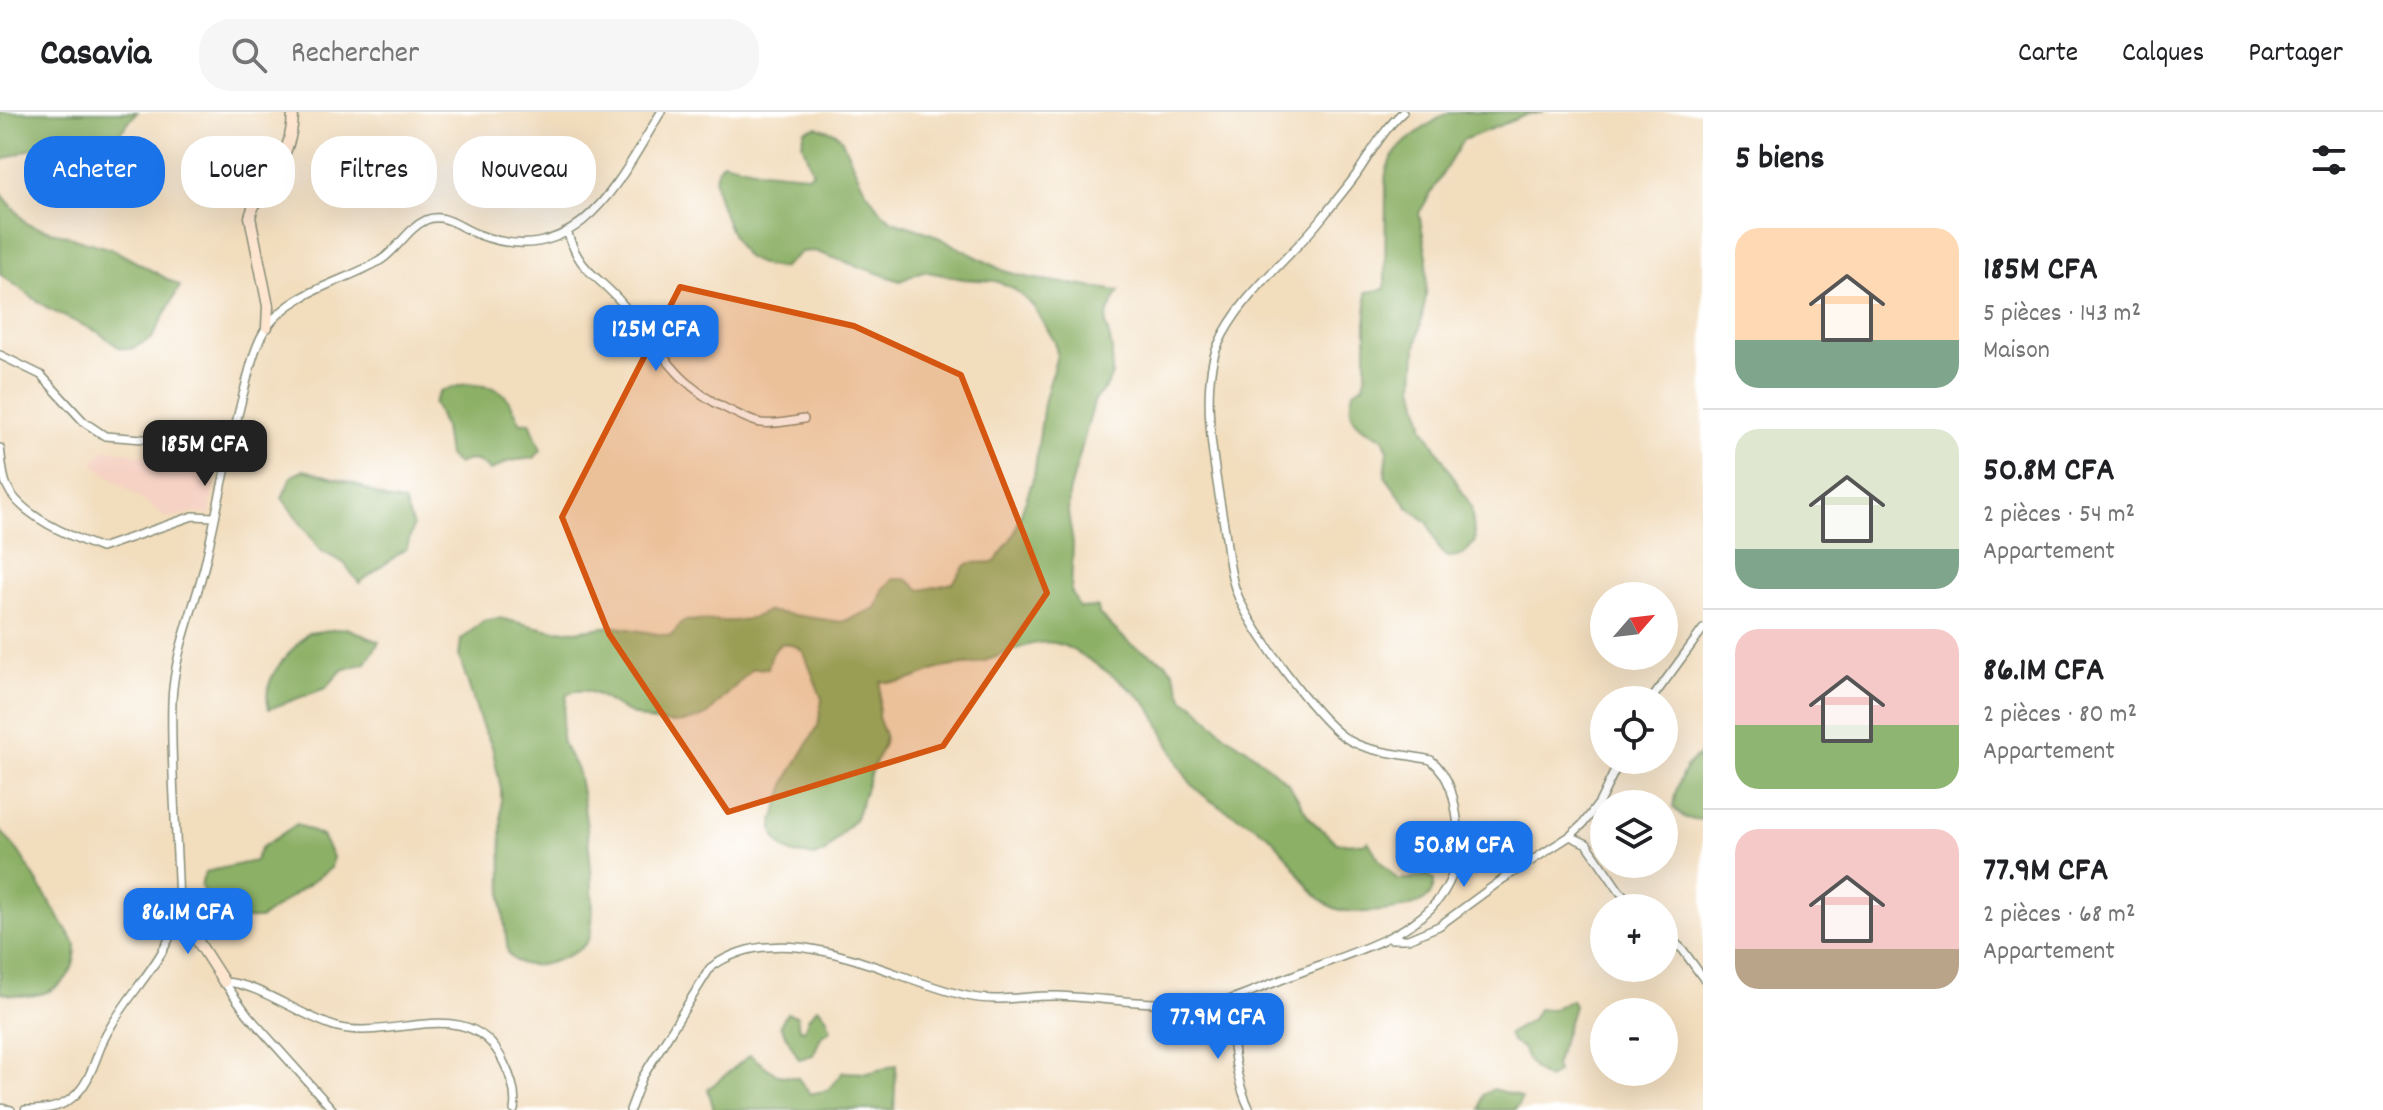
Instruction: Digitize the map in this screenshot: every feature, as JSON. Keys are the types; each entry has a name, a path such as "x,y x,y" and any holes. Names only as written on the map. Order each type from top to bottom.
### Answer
{"street":[{"path":"25,1110 58,1106 72,1099 83,1086 112,1022 165,946 179,912 172,699 179,657 205,562 250,366 267,327 268,306 250,217 253,203 278,168 287,148 293,112"},
{"path":"267,327 313,292 383,259 425,221 437,217 452,221 474,234 511,242 535,242 568,234 609,193 661,112"},
{"path":"630,1110 642,1078 710,968 742,951 770,947 834,953 968,997 1056,996 1163,1005 1229,1000 1388,939 1428,912 1447,888 1454,873 1458,832 1450,788 1440,767 1431,760 1361,747 1345,738 1316,711 1248,617 1236,591 1229,562 1216,479 1210,391 1217,346 1225,332 1266,279 1319,222 1378,140 1403,112"},
{"path":"568,234 583,267 619,300 678,376 697,393 711,403 752,421 765,423 804,419"},
{"path":"0,355 41,375 84,422 105,436 168,441 235,426"},
{"path":"0,448 4,490 63,533 101,548 193,516 214,517"},
{"path":"1661,686 1703,629"},
{"path":"1388,939 1408,939 1439,926 1503,879 1570,836 1599,803 1613,774"},
{"path":"1570,836 1587,844 1622,894"},
{"path":"179,912 248,1015 333,1110"},
{"path":"1678,945 1703,978"},
{"path":"224,982 244,984 338,1027 363,1030 443,1023 466,1027 486,1037 502,1059 512,1082 516,1103 514,1110"},
{"path":"1229,1000 1235,1067 1250,1110"},
{"path":"0,1108 11,1110"}],"highlighted area":[{"path":"680,287 854,326 961,375 1047,593 943,746 728,812 609,634 562,517"}],"shaded area":[{"path":"105,449 215,467 210,514 193,513 167,518 93,464"}],"green space":[{"path":"0,112 137,112 117,136 24,136 24,151 0,161"},
{"path":"1449,112 1544,112 1526,115 1463,140 1419,213 1427,256 1426,296 1416,348 1414,385 1424,428 1471,506 1475,541 1463,554 1447,557 1438,547 1428,523 1408,507 1385,476 1388,450 1383,438 1356,422 1351,402 1353,392 1363,385 1366,372 1366,292 1385,289 1386,174 1390,162 1405,142"},
{"path":"817,127 836,133 841,138 863,186 892,221 930,233 1004,271 1029,278 1119,291 1108,312 1106,324 1112,348 1112,374 1107,386 1095,399 1069,494 1068,513 1073,544 1071,591 1079,608 1098,607 1099,614 1130,644 1165,662 1173,671 1184,700 1196,706 1224,734 1289,784 1310,819 1337,843 1363,844 1368,841 1380,861 1397,879 1428,875 1434,879 1426,899 1405,907 1376,911 1352,912 1330,906 1314,892 1271,838 1195,788 1144,701 1095,664 1071,649 1051,642 1029,645 974,664 942,668 903,681 881,681 878,717 885,735 884,744 856,818 824,853 814,856 794,854 777,841 773,821 787,779 818,726 822,699 804,653 798,647 783,643 774,651 768,668 752,669 708,714 689,721 668,723 648,720 592,692 567,694 562,737 577,770 584,805 592,884 591,928 588,940 577,951 546,964 522,964 508,953 502,902 501,789 492,746 482,726 459,656 461,640 483,621 499,618 550,630 576,631 612,626 669,636 683,621 736,621 766,611 842,622 876,608 884,588 893,579 906,579 921,590 953,583 970,563 995,562 1014,534 1034,476 1044,403 1057,355 1055,342 1033,306 1013,288 995,281 963,279 923,271 900,281 814,251 801,252 782,268 763,265 746,256 731,231 716,186 715,176 723,162 762,171 813,173 802,143 805,130"},
{"path":"0,192 27,224 114,250 180,286 152,338 131,349 120,348 98,332 50,310 0,274"},
{"path":"466,384 502,392 521,423 530,422 541,450 534,458 509,461 490,471 475,461 458,464 448,456 444,427 434,403 440,391"},
{"path":"304,470 353,483 386,499 404,502 413,526 407,548 359,583 344,563 321,551 282,498 292,476"},
{"path":"347,628 379,642 366,663 342,670 326,688 269,709 267,697 272,677 284,658 308,633"},
{"path":"1703,753 1703,820 1684,818 1678,812 1676,790 1685,769"},
{"path":"297,824 322,836 333,857 331,868 260,919 235,919 205,897 201,885 205,872 255,861 261,848"},
{"path":"0,830 19,852 76,945 74,960 62,983 41,994 28,996 0,992"},
{"path":"1571,1000 1574,1006 1555,1066 1557,1072 1548,1079 1532,1066 1522,1048 1512,1042 1508,1034 1532,1020 1538,1009 1551,1010"},
{"path":"818,1007 827,1018 831,1030 822,1035 813,1055 799,1059 780,1025 787,1013 797,1016 799,1029 804,1030 809,1017"},
{"path":"750,1055 777,1075 798,1078 810,1094 828,1090 843,1072 868,1073 896,1065 894,1110 714,1110 708,1089"},
{"path":"1493,1089 1522,1098 1515,1110 1480,1110 1483,1095"}]}
